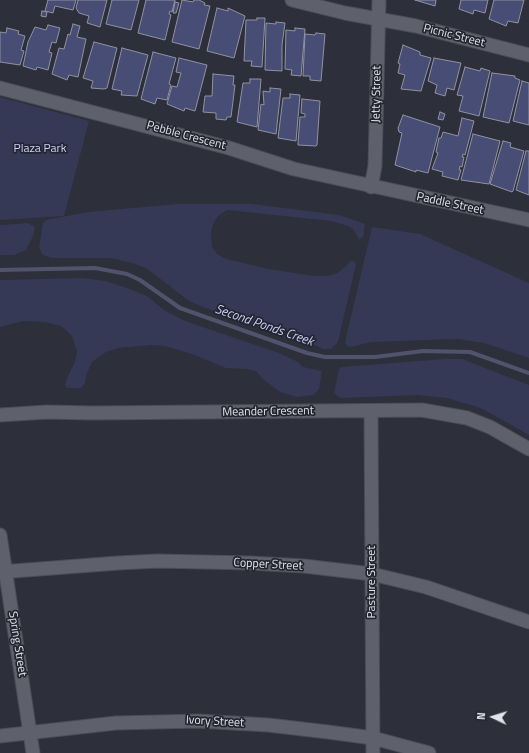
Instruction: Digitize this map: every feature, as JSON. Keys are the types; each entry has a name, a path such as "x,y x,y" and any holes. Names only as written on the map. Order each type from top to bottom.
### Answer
{"street":[{"path":"292,0 378,19"},
{"name":"Jetty Street","path":"371,187 375,166 379,0"},
{"name":"Picnic Street","path":"378,19 416,26 529,55"},
{"name":"Pebble Crescent","path":"0,88 229,148 294,169 371,187"},
{"name":"Paddle Street","path":"371,187 529,220"},
{"name":"Pasture Street","path":"371,410 372,753"},
{"name":"Meander Crescent","path":"0,415 47,412 100,413 422,410 467,418 490,427 529,449"},
{"name":"Spring Street","path":"0,535 3,572 33,753"},
{"name":"Copper Street","path":"3,572 157,561 250,563 372,574 426,587 529,622"},
{"name":"Ivory Street","path":"0,736 116,723 198,721 268,725 373,738 429,753"}],"green space":[{"name":"Plaza Park","path":"0,97 89,121 64,216 0,220"},
{"path":"178,204 252,204 339,215 365,224 363,237 359,239 353,229 331,221 227,210 219,215 214,222 211,232 212,247 217,254 226,259 269,269 313,276 328,276 338,273 351,261 354,261 356,264 338,342 331,349 323,349 287,331 263,328 203,307 189,301 146,268 132,263 110,258 52,258 43,255 39,247 43,223 46,220 88,212"},
{"path":"28,223 35,227 33,236 26,250 14,255 0,255 0,225"},
{"path":"372,227 420,234 529,283 529,358 484,343 457,339 371,342 351,347 347,346 345,342"},
{"path":"83,278 105,281 124,287 147,296 164,310 185,321 279,353 298,362 303,367 322,371 319,389 314,395 297,397 280,392 263,379 256,371 226,368 192,354 165,346 151,345 118,348 106,352 92,362 86,375 85,383 81,388 67,388 65,385 75,362 77,352 72,336 61,326 45,322 23,321 0,327 0,280"},
{"path":"462,359 529,385 529,435 481,408 447,398 417,395 340,398 334,393 339,369 342,367"}],"building":[{"path":"48,0 76,0 73,10 55,6 53,13 45,11"},
{"path":"78,0 107,0 100,27 87,23 89,16 79,13 76,8"},
{"path":"112,0 139,0 131,30 106,24"},
{"path":"146,0 175,0 172,12 170,11 169,14 171,15 165,40 138,33"},
{"path":"182,0 193,2 194,0 199,0 205,3 204,5 210,6 199,49 172,42"},
{"path":"415,0 436,0 435,6"},
{"path":"461,0 488,0 485,13 474,10 473,14 459,9"},
{"path":"494,0 524,0 518,23 508,21 506,26 489,19"},
{"path":"175,2 179,3 176,13 173,13"},
{"path":"217,8 228,11 228,8 245,16 234,58 207,51"},
{"path":"42,11 47,12 46,17 41,16"},
{"path":"257,18 265,18 262,67 251,66 252,61 244,61 246,20 257,20"},
{"path":"276,22 285,23 282,45 282,71 265,70 266,23 276,24"},
{"path":"73,24 80,26 77,37 86,39 78,77 69,75 67,80 52,74 59,48 64,49 68,34 70,35"},
{"path":"48,25 60,28 56,43 52,42 49,52 52,53 48,70 37,67 36,70 23,66 28,42 35,27 46,30"},
{"path":"7,28 19,31 18,34 25,36 21,50 24,51 20,65 0,62 0,32 6,33"},
{"path":"295,28 305,29 301,76 291,75 292,70 285,69 286,30 295,31"},
{"path":"316,33 325,34 321,81 310,80 310,76 303,76 305,34 315,35"},
{"path":"94,42 117,48 107,88 104,89 91,88 93,81 83,78"},
{"path":"403,45 420,52 420,55 431,58 421,91 401,89 405,75 398,73 400,64 398,63"},
{"path":"122,48 148,55 137,96 121,95 122,91 112,89"},
{"path":"153,52 176,58 169,84 171,85 167,100 157,98 155,104 141,99"},
{"path":"179,58 207,65 195,111 185,108 184,111 167,104 172,86 177,87 181,73 176,72"},
{"path":"434,58 461,63 454,90 447,88 445,96 435,93 437,85 428,81"},
{"path":"465,67 480,71 481,68 490,71 479,116 459,111 463,96 457,95"},
{"path":"492,73 515,76 515,78 520,80 509,123 483,117"},
{"path":"213,74 234,76 233,85 235,85 231,117 227,117 226,120 216,119 216,113 203,112 205,96 212,96"},
{"path":"250,79 261,79 257,127 237,122 243,83 250,83"},
{"path":"522,81 529,83 529,125 513,121"},
{"path":"270,88 281,89 276,134 258,130 261,104 264,105 263,91 270,92"},
{"path":"290,94 300,95 296,141 278,138 283,98 290,98"},
{"path":"302,99 320,101 316,146 298,145 300,117 305,117 305,114 301,113"},
{"path":"440,112 445,114 443,120 438,119"},
{"path":"403,115 440,127 428,173 416,170 416,172 395,165 402,133 399,132 398,128"},
{"path":"462,118 474,121 465,155 463,154 462,157 464,157 462,167 460,166 459,170 461,170 458,180 442,176 443,172 432,169 438,153 436,152 439,138 441,138 443,132 458,136"},
{"path":"473,134 500,141 489,184 461,180"},
{"path":"503,141 511,143 510,147 524,151 512,192 490,184"},
{"path":"526,151 529,151 529,195 516,190"}],"waterway":[{"name":"Second Ponds Creek","path":"0,270 95,268 127,274 140,280 180,308 307,353 325,357 375,357 423,351 470,352 529,373"}]}
